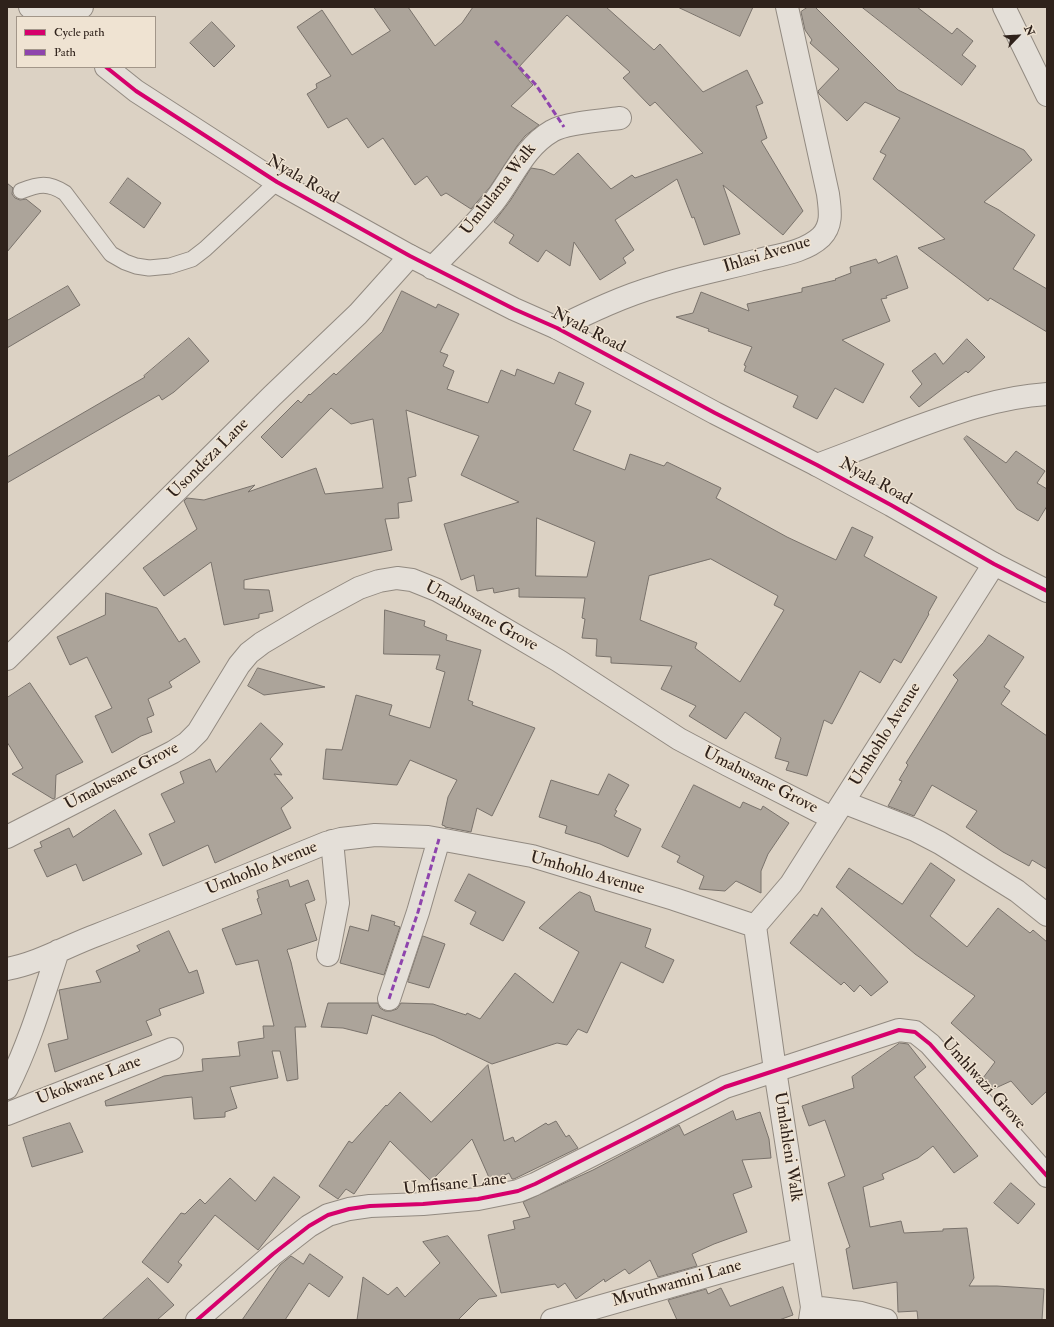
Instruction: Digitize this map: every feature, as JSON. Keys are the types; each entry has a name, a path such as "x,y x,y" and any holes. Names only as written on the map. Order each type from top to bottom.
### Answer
{"street":[{"path":"36,12 82,7"},
{"name":"Ihlasi Avenue","path":"557,328 623,298 659,285 780,255 806,247 826,231 830,211 828,194 787,7"},
{"path":"1004,7 1047,95"},
{"name":"Nyala Road","path":"107,68 136,91 277,182 432,268 514,309 557,328 715,413 817,465 891,505 994,564 1047,591"},
{"name":"Umlulama Walk","path":"432,268 479,220 494,202 524,157 541,137 554,129 620,118"},
{"name":"Usondeza Lane","path":"7,660 272,396 358,314 410,256"},
{"path":"817,465 937,420 987,404 1025,395 1047,394"},
{"name":"Umhohlo Avenue","path":"7,970 36,961 332,841 375,835 428,837 532,856 674,899 755,926 791,884 994,564"},
{"name":"Umabusane Grove","path":"7,837 173,752 187,743 198,732 239,665 249,653 262,643 311,614 359,588 379,581 397,578 412,580 437,590 469,608 559,661 679,739 728,765 838,810 915,830 940,842 1017,891 1047,915"},
{"path":"389,999 418,912 438,839"},
{"path":"328,955 338,903 332,841"},
{"name":"Umlahleni Walk","path":"755,926 811,1313"},
{"path":"7,1088 16,1071 37,1017 58,951"},
{"name":"Umhlwazi Grove","path":"775,1070 886,1033 899,1030 915,1032 930,1044 1047,1176"},
{"name":"Ukokwane Lane","path":"7,1114 172,1049"},
{"name":"Umfisane Lane","path":"197,1320 273,1254 309,1226 328,1215 349,1209 370,1206 423,1204 478,1198 518,1191 535,1184 725,1087 775,1070"},
{"name":"Mvuthwamini Lane","path":"552,1320 802,1249"},
{"path":"811,1313 861,1313 886,1320"}],"lane":[{"path":"21,191 36,185 55,186 65,193 111,254 125,262 136,266 149,268 170,266 192,258 205,249 277,182"}],"building":[{"path":"374,7 408,7 435,46 462,23 473,7 606,7 654,50 660,44 703,92 747,70 763,103 756,106 767,138 761,141 803,211 783,235 723,185 740,234 704,245 694,217 692,218 677,179 615,220 634,250 623,258 626,263 600,280 574,242 570,266 546,250 538,262 509,243 514,235 494,222 510,201 531,168 543,170 554,175 578,153 611,189 632,175 635,178 703,153 655,102 650,106 623,78 630,72 567,15 518,68 533,85 511,106 539,125 525,136 490,187 471,209 446,193 441,196 427,176 415,185 383,138 368,148 347,118 328,128 307,94 317,88 316,84 331,76 297,27 322,10 352,55 390,31"},
{"path":"678,7 753,7 740,36"},
{"path":"808,7 815,7 898,90 1024,150 1032,160 984,202 999,210 1035,235 1013,269 1047,289 1047,332 990,298 988,301 918,248 945,239 873,179 886,155 880,152 900,118 865,102 847,121 819,94 818,91 839,69 810,43 812,40 805,30 801,12"},
{"path":"862,7 917,7 952,34 957,28 973,41 962,55 976,66 962,85"},
{"path":"212,22 235,46 214,67 190,43"},
{"path":"128,178 161,203 144,228 110,203"},
{"path":"7,183 13,188 12,194 15,198 20,200 26,199 41,211 7,252"},
{"path":"897,256 908,288 886,296 887,298 881,299 890,321 842,340 884,364 863,403 835,388 817,419 793,407 798,396 744,371 746,366 744,365 752,347 708,331 709,329 676,317 693,313 701,292 749,311 747,304 802,292 802,288 836,280 835,279 851,273 850,267 876,259 878,263"},
{"path":"68,286 80,305 7,348 7,321"},
{"path":"402,291 436,308 438,304 459,314 440,352 448,355 443,366 454,371 447,389 488,403 501,370 515,376 517,369 554,384 559,372 584,383 575,404 591,411 573,450 625,470 630,454 664,466 667,462 721,488 716,498 787,537 836,560 852,527 873,537 864,556 937,597 901,663 894,659 880,683 860,671 832,724 824,720 807,776 786,770 789,762 775,758 781,738 745,712 726,739 689,716 696,706 661,689 672,666 611,663 611,657 596,656 597,639 582,638 585,619 582,618 585,598 519,597 519,588 494,593 493,588 477,591 474,575 461,580 444,524 519,502 461,475 479,436 406,410 416,476 408,478 412,501 398,503 399,518 385,519 392,550 244,580 244,589 269,590 273,611 259,614 259,618 224,625 211,562 164,596 143,568 197,529 184,501 187,498 204,500 255,485 248,492 316,468 325,494 383,488 373,419 351,424 331,408 282,458 261,437 298,400 301,403 309,394 310,395 334,373 336,375 382,332","holes":["537,518 595,542 587,577 536,576","711,559 778,596 774,605 784,610 740,682 695,648 697,643 640,620 649,576"]},
{"path":"189,338 209,361 174,392 162,400 159,395 7,483 7,457 145,377 144,376"},
{"path":"967,339 985,357 968,373 966,371 919,407 910,397 922,384 912,371 935,353 943,364"},
{"path":"967,436 1006,463 1016,451 1045,471 1037,483 1047,489 1047,506 1038,521 1017,509 964,439"},
{"path":"106,593 157,608 179,642 185,638 200,662 169,682 172,687 148,699 154,715 147,718 152,732 141,736 112,753 95,716 112,708 87,657 70,665 57,637 105,615"},
{"path":"385,610 425,621 424,626 447,635 446,640 481,650 468,700 473,702 472,705 535,728 492,816 477,808 471,832 445,827 442,825 448,797 457,780 410,760 397,785 323,779 326,749 342,750 356,695 392,705 389,715 430,728 445,672 436,669 440,655 384,654"},
{"path":"989,635 1024,657 1004,687 1010,691 1001,704 1047,736 1047,869 1032,860 1029,866 1003,852 966,827 977,811 932,785 914,816 888,806 902,781 899,780 908,765 906,763 958,680 953,675"},
{"path":"258,668 325,687 264,695 248,686"},
{"path":"30,683 83,762 56,775 55,798 53,799 12,774 23,768 7,742 7,698"},
{"path":"261,723 283,744 270,759 282,775 274,774 293,798 281,808 291,828 215,863 208,845 163,866 149,834 175,822 161,794 184,783 180,772 210,759 216,772"},
{"path":"609,774 629,785 615,810 617,811 614,816 641,829 628,857 600,844 565,833 567,826 539,817 551,780 598,795"},
{"path":"694,785 740,808 743,802 761,810 763,806 789,823 768,854 761,871 761,893 736,881 725,891 699,889 704,876 677,862 680,856 662,847"},
{"path":"115,810 142,854 83,881 76,864 47,877 34,850 42,847 40,842 69,828 73,837"},
{"path":"931,863 955,880 930,916 967,947 998,908 1030,933 1033,930 1047,942 1047,1091 1032,1105 1011,1081 989,1091 980,1082 995,1062 951,1023 975,996 915,954 836,887 849,868 902,904"},
{"path":"469,874 525,902 503,941 470,924 476,912 455,901"},
{"path":"288,880 290,887 308,880 315,900 305,904 317,940 287,950 306,1027 295,1027 298,1079 287,1081 280,1051 272,1051 278,1078 230,1087 237,1108 225,1112 225,1117 194,1119 192,1097 106,1106 105,1101 164,1076 203,1071 202,1059 240,1056 238,1042 264,1038 263,1026 274,1026 258,960 236,965 222,929 262,914 257,899 259,898 257,891"},
{"path":"580,892 590,896 595,911 651,929 645,947 674,960 663,983 621,962 587,1033 578,1029 567,1045 557,1043 492,1064 434,1036 372,1015 367,1034 343,1028 321,1027 328,1003 378,1003 380,1008 385,1011 397,1009 401,1003 433,1004 466,1015 467,1013 480,1019 515,973 553,1003 579,952 539,928"},
{"path":"822,908 888,982 871,996 860,985 854,992 844,982 841,985 790,943 814,914 817,916"},
{"path":"372,915 395,922 394,925 400,927 384,975 340,963 350,926 368,931"},
{"path":"169,931 189,973 197,970 204,993 159,1009 161,1015 146,1021 152,1035 55,1072 48,1044 68,1039 59,990 101,982 96,971 140,951 137,946"},
{"path":"423,936 445,944 429,988 408,982"},
{"path":"900,1043 908,1044 926,1067 914,1077 978,1156 954,1173 933,1146 918,1158 882,1174 884,1179 863,1187 870,1227 901,1221 904,1233 967,1228 974,1278 969,1286 1044,1289 1042,1320 918,1320 917,1311 898,1312 897,1282 853,1289 846,1249 850,1247 828,1183 845,1176 825,1120 809,1126 802,1106 854,1088 852,1077"},
{"path":"488,1065 504,1141 513,1137 515,1142 546,1123 548,1125 556,1121 566,1137 569,1135 578,1148 514,1179 512,1179 509,1173 491,1182 472,1139 431,1181 390,1141 354,1194 346,1189 338,1199 319,1186 349,1141 352,1143 386,1105 387,1106 400,1092 431,1122"},
{"path":"733,1111 736,1120 760,1112 769,1139 771,1158 742,1160 752,1187 733,1194 747,1232 692,1254 697,1266 658,1277 650,1260 629,1274 625,1269 605,1282 604,1279 576,1299 565,1283 558,1288 555,1284 501,1293 488,1235 515,1229 513,1221 530,1217 523,1202 593,1170 679,1125 684,1135"},
{"path":"70,1123 83,1152 32,1167 23,1138"},
{"path":"274,1177 300,1197 258,1250 215,1215 178,1262 182,1265 168,1283 142,1262 181,1213 185,1214 200,1199 205,1204 230,1178 255,1201"},
{"path":"1011,1183 1035,1204 1018,1224 994,1203"},
{"path":"448,1236 497,1296 479,1299 458,1320 357,1320 363,1277 388,1295 397,1287 405,1297 440,1263 423,1242"},
{"path":"310,1254 343,1277 329,1297 309,1283 285,1320 242,1320 280,1265 291,1256 303,1264"},
{"path":"148,1278 174,1305 157,1320 102,1320"},
{"path":"783,1287 793,1315 779,1320 677,1320 668,1300 706,1289 708,1294 721,1288 730,1306"}],"marked path":[{"path":"495,41 536,85 564,127"},
{"path":"389,999 418,912 439,839"}],"cycle path":[{"path":"107,68 136,91 277,182 410,256 514,309 557,328 715,413 817,465 891,505 994,564 1047,591"},
{"path":"197,1320 273,1254 309,1226 328,1215 349,1209 370,1206 423,1204 478,1199 518,1191 535,1184 725,1087 899,1030 915,1032 930,1044 1047,1176"}]}
